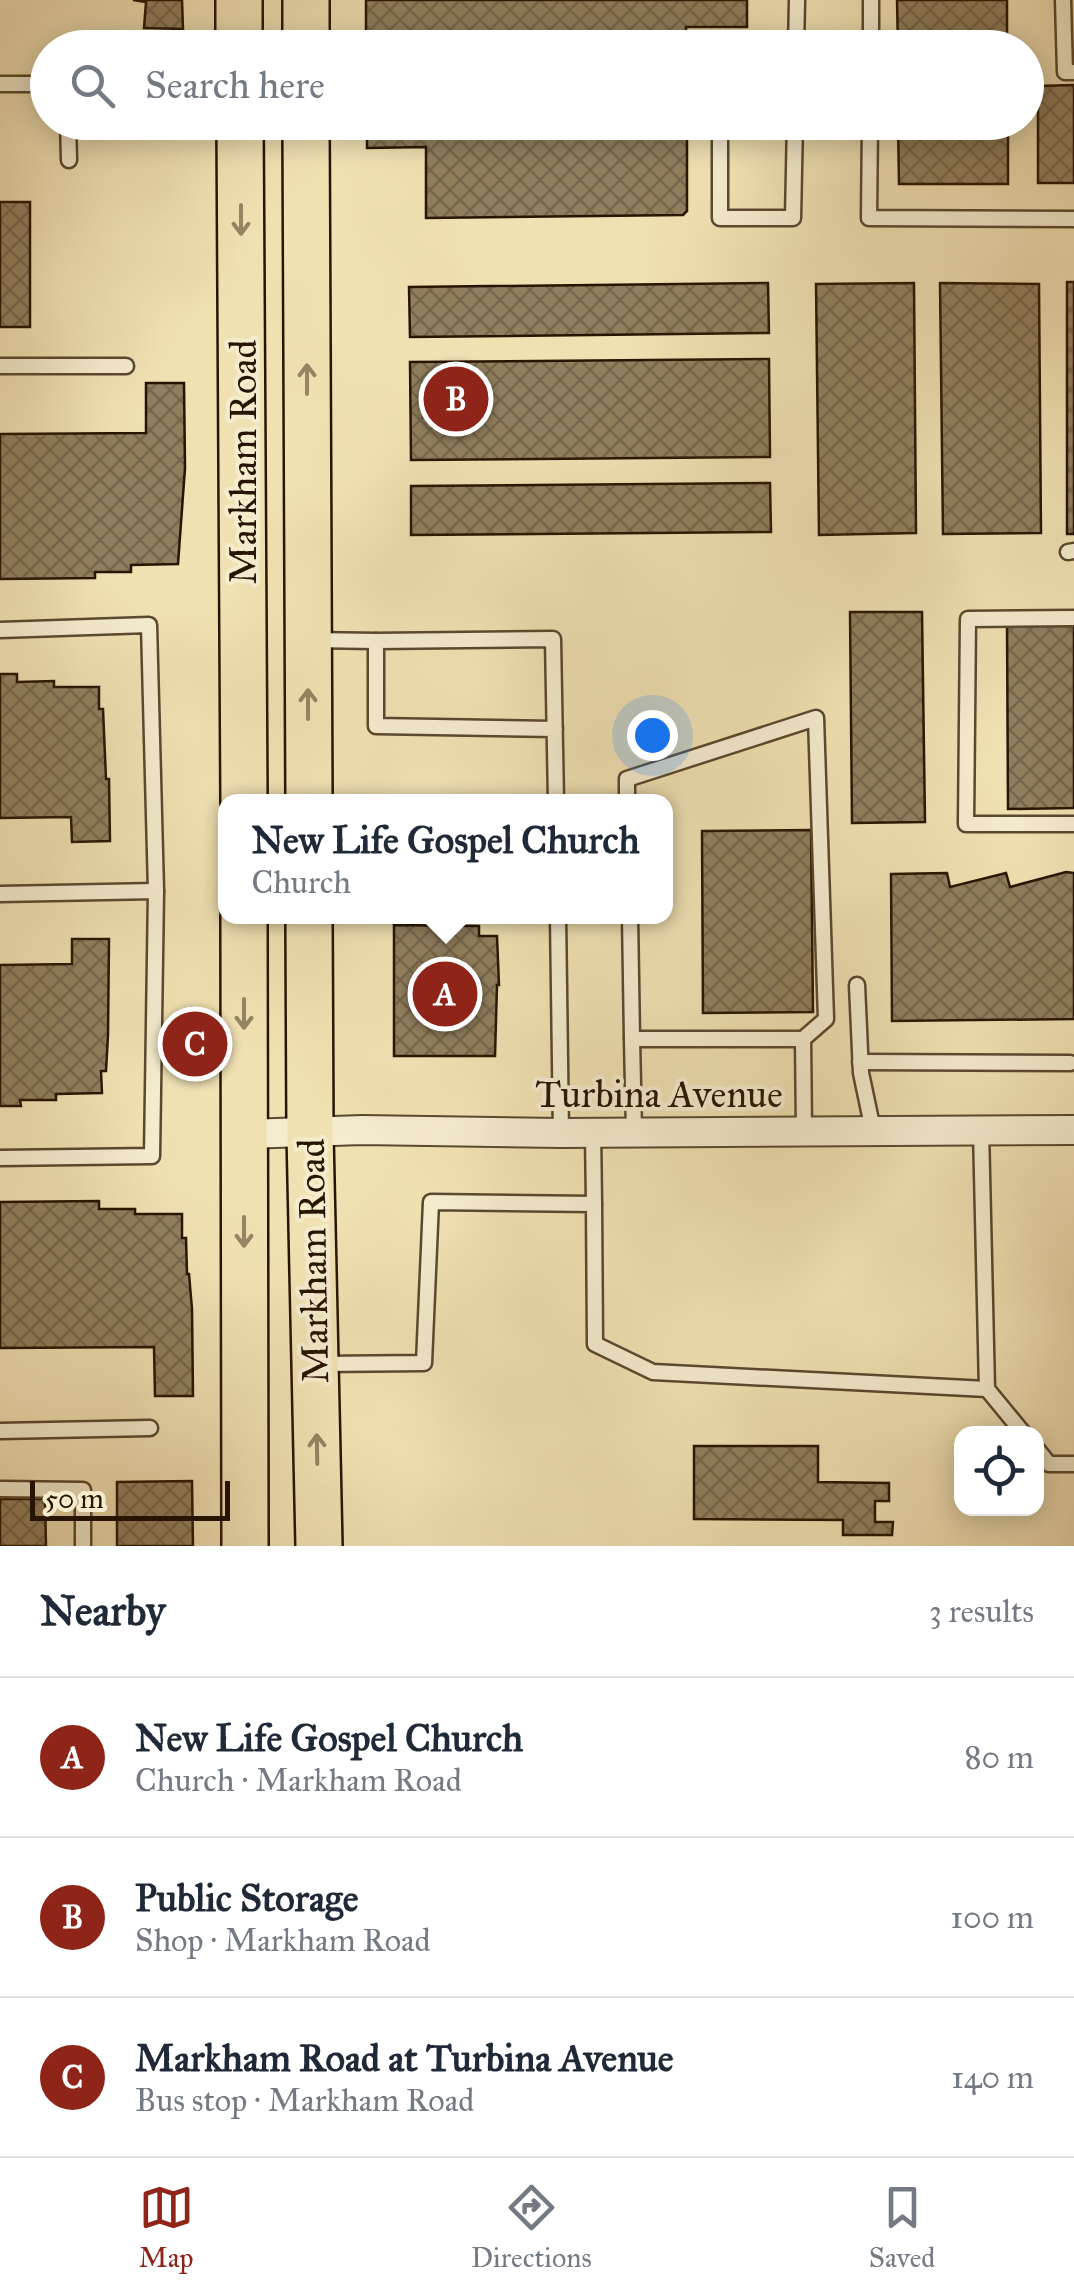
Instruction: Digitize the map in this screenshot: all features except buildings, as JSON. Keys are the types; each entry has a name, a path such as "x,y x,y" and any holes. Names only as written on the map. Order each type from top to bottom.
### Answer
{"main road":[{"path":"239,0 239,30"},
{"path":"306,0 306,30"},
{"name":"Markham Road","path":"240,140 244,794"},
{"name":"Markham Road","path":"306,140 309,794"},
{"name":"Markham Road","path":"244,924 245,1546"},
{"name":"Markham Road","path":"309,924 319,1546"}],"street":[{"name":"Turbina Avenue","path":"244,1134 362,1130 1074,1130"}],"lane":[{"path":"796,30 797,0"},
{"path":"871,0 871,30"},
{"path":"1063,0 1064,72 1074,72"},
{"path":"0,84 30,84"},
{"path":"69,140 70,160"},
{"path":"720,140 720,218 793,218 795,140"},
{"path":"870,140 869,218 1074,219"},
{"path":"0,366 126,366"},
{"path":"1074,618 968,619 966,824 1074,824"},
{"path":"0,630 149,625 156,890 152,1156 0,1158"},
{"path":"308,640 553,639 556,794"},
{"path":"376,641 376,726 554,730"},
{"path":"627,794 627,779 816,718 826,1019 803,1039 632,1038"},
{"path":"0,894 156,890"},
{"path":"558,924 561,1133"},
{"path":"630,924 634,1132"},
{"path":"856,984 860,1062 874,1130"},
{"path":"803,1039 804,1130"},
{"path":"860,1062 1070,1063"},
{"path":"981,1130 987,1389 1017,1426"},
{"path":"593,1132 596,1344 653,1372 987,1389"},
{"path":"315,1365 424,1363 432,1202 594,1204"},
{"path":"0,1431 150,1428"},
{"path":"1044,1457 1050,1464 1074,1464"},
{"path":"0,1488 84,1490 84,1546"}],"place":[{"name":"Public Storage","path":"456,399"},
{"name":"New Life Gospel Church","path":"445,994"},
{"name":"Markham Road at Turbina Avenue","path":"195,1044"}]}
